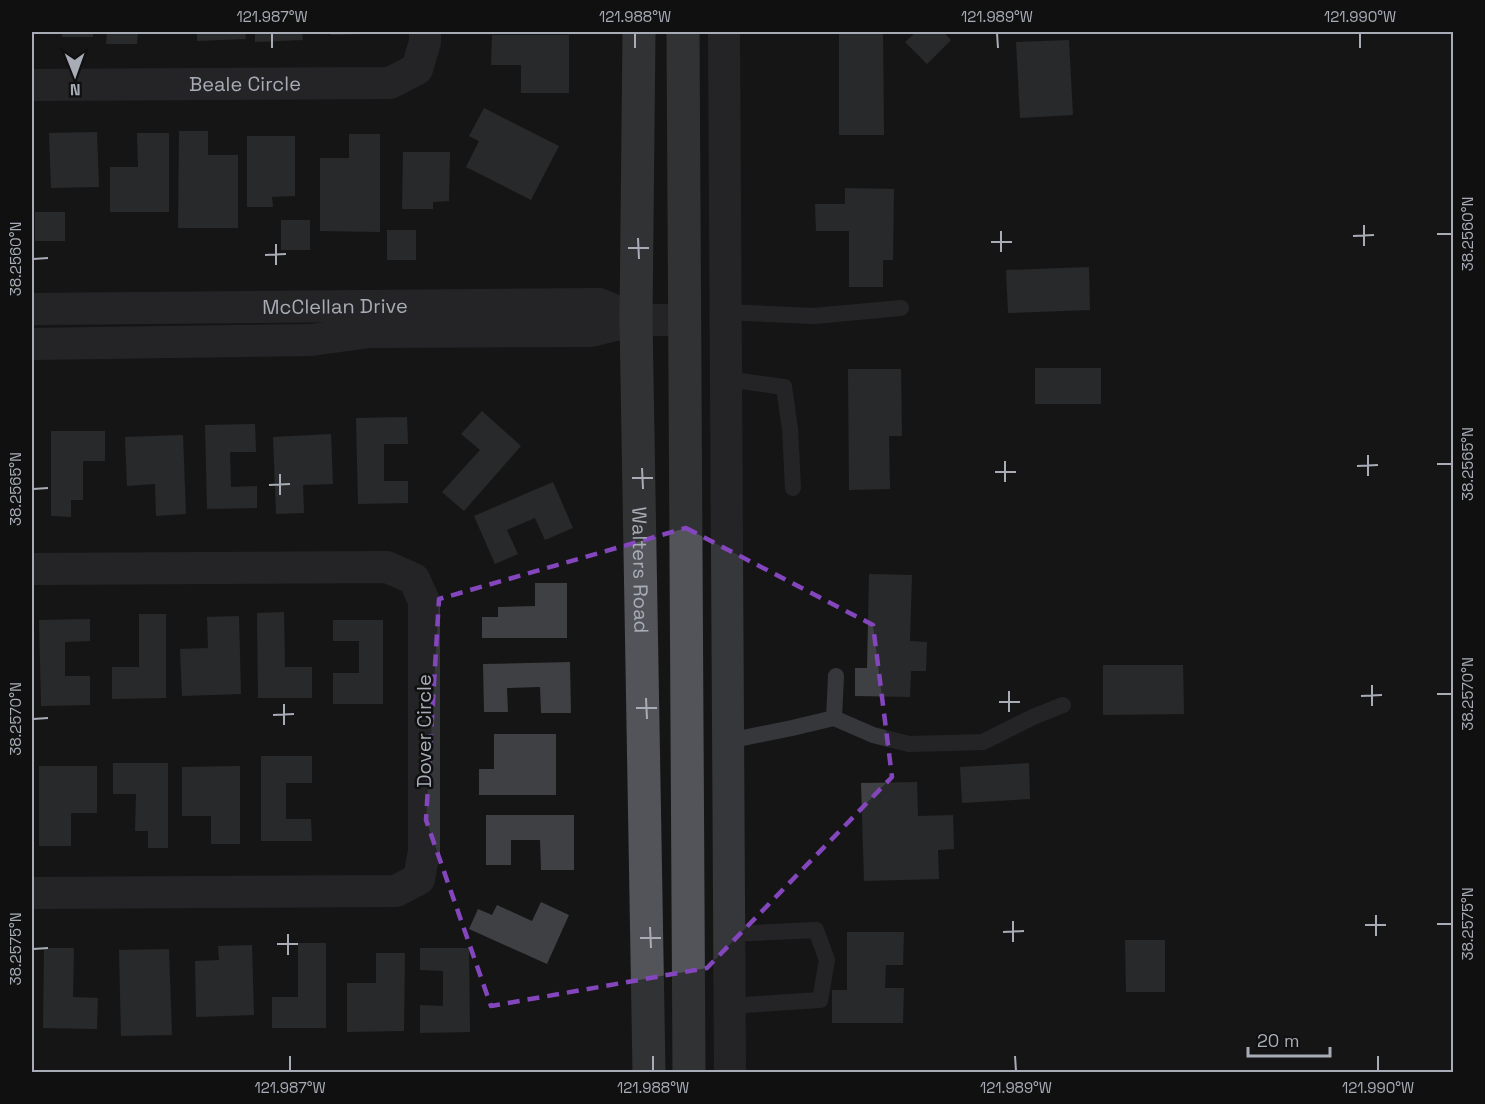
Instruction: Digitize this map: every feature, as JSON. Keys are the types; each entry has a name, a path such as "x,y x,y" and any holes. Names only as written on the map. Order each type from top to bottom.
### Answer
{"main road":[{"name":"Walters Road","path":"639,32 636,320 649,1072"},
{"path":"683,32 689,1072"}],"street":[{"name":"Beale Circle","path":"32,84 390,83 417,69 425,42 425,32"},
{"path":"724,32 730,1072"},
{"name":"McClellan Drive","path":"32,309 599,304 636,320"},
{"name":"McClellan Drive","path":"32,344 311,340 369,332 591,331 636,320 685,320"},
{"name":"Dover Circle","path":"32,569 387,567 414,579 424,602 424,851 419,879 396,891 32,893"}],"lane":[{"path":"726,312 814,316 901,308"},
{"path":"726,379 784,387 790,429 793,488"},
{"path":"834,718 836,676"},
{"path":"728,741 792,729 834,718 873,735 909,744 983,742 1063,705"},
{"path":"729,934 816,930 827,960 820,1000 729,1006"}],"highlighted area":[{"path":"686,528 873,625 892,777 707,968 491,1006 426,820 439,599"}],"building":[{"path":"62,32 93,32 93,37 62,37"},
{"path":"107,32 138,32 137,44 106,44"},
{"path":"197,32 245,32 246,39 197,41"},
{"path":"255,32 302,32 303,40 255,42"},
{"path":"331,32 362,32 362,34 331,35"},
{"path":"839,32 883,32 884,135 839,135"},
{"path":"916,32 943,32 951,40 927,64 905,42"},
{"path":"492,35 569,35 569,93 521,93 521,65 491,65"},
{"path":"1069,40 1073,115 1020,118 1016,42"},
{"path":"484,108 559,146 531,200 466,167 479,141 469,136"},
{"path":"179,131 208,131 208,155 238,155 238,228 178,228"},
{"path":"97,132 99,187 51,188 49,133"},
{"path":"137,133 169,133 169,212 110,212 110,167 138,167"},
{"path":"349,134 380,134 380,232 320,231 320,158 349,158"},
{"path":"247,136 295,136 295,196 272,197 273,207 247,207"},
{"path":"403,152 450,152 449,201 433,202 433,209 402,209"},
{"path":"845,188 894,189 893,260 883,260 883,287 849,287 849,231 816,231 815,204 845,204"},
{"path":"35,212 65,212 65,241 35,241"},
{"path":"281,220 310,220 310,250 281,250"},
{"path":"387,230 416,230 416,260 387,260"},
{"path":"1089,267 1090,310 1008,313 1006,270"},
{"path":"1035,368 1101,368 1101,404 1035,404"},
{"path":"848,369 901,369 902,436 889,436 890,489 849,490"},
{"path":"482,411 521,446 464,511 442,492 480,450 461,434"},
{"path":"407,417 408,444 384,444 384,481 408,481 408,503 358,504 356,418"},
{"path":"255,424 256,452 230,452 231,487 257,486 257,508 207,509 205,425"},
{"path":"51,431 105,431 105,461 83,461 83,500 71,500 71,517 51,516"},
{"path":"331,434 333,484 303,485 304,513 276,514 273,437"},
{"path":"183,435 186,514 156,516 155,484 127,486 125,437"},
{"path":"553,482 573,528 545,540 535,518 507,530 518,554 495,564 474,516"},
{"path":"869,574 912,575 910,641 927,642 926,671 911,671 910,697 855,696 855,668 867,668"},
{"path":"535,583 567,583 567,638 482,638 482,617 498,617 498,607 535,606"},
{"path":"284,612 285,667 312,667 312,698 258,698 257,613"},
{"path":"139,614 166,614 166,698 112,699 112,667 139,667"},
{"path":"239,616 241,694 182,696 180,649 208,648 207,617"},
{"path":"90,619 90,641 65,642 65,676 90,676 90,705 41,706 39,620"},
{"path":"333,620 383,620 383,704 333,704 333,673 359,673 359,641 333,641"},
{"path":"570,662 571,713 541,713 540,687 507,688 508,712 484,712 483,664"},
{"path":"1103,665 1183,665 1184,714 1103,715"},
{"path":"494,734 556,734 556,795 479,795 479,769 494,769"},
{"path":"261,756 312,756 312,783 286,783 286,819 311,819 312,841 261,841"},
{"path":"113,763 168,763 168,848 148,848 148,831 135,831 136,794 113,794"},
{"path":"1029,763 1030,799 962,803 960,767"},
{"path":"39,766 97,766 97,813 71,813 71,846 39,846"},
{"path":"240,766 240,844 211,844 211,816 182,816 182,767"},
{"path":"917,782 918,816 953,815 954,849 938,850 939,879 864,881 861,783"},
{"path":"486,815 574,815 574,870 541,870 540,840 511,840 511,865 486,865"},
{"path":"541,902 569,915 547,964 469,929 478,909 492,915 497,905 532,921"},
{"path":"847,932 904,932 903,965 886,965 885,988 904,988 903,1023 832,1023 832,990 847,990"},
{"path":"1125,940 1165,940 1165,992 1126,992"},
{"path":"298,943 326,943 326,1028 272,1028 272,997 298,997"},
{"path":"252,945 254,1015 196,1017 195,961 219,960 218,946"},
{"path":"44,948 74,948 73,997 98,998 97,1029 43,1028"},
{"path":"420,948 469,948 470,1032 420,1033 420,1005 443,1006 443,971 420,970"},
{"path":"169,949 172,1035 121,1036 119,950"},
{"path":"376,953 405,953 404,1031 347,1032 347,983 376,983"}]}
